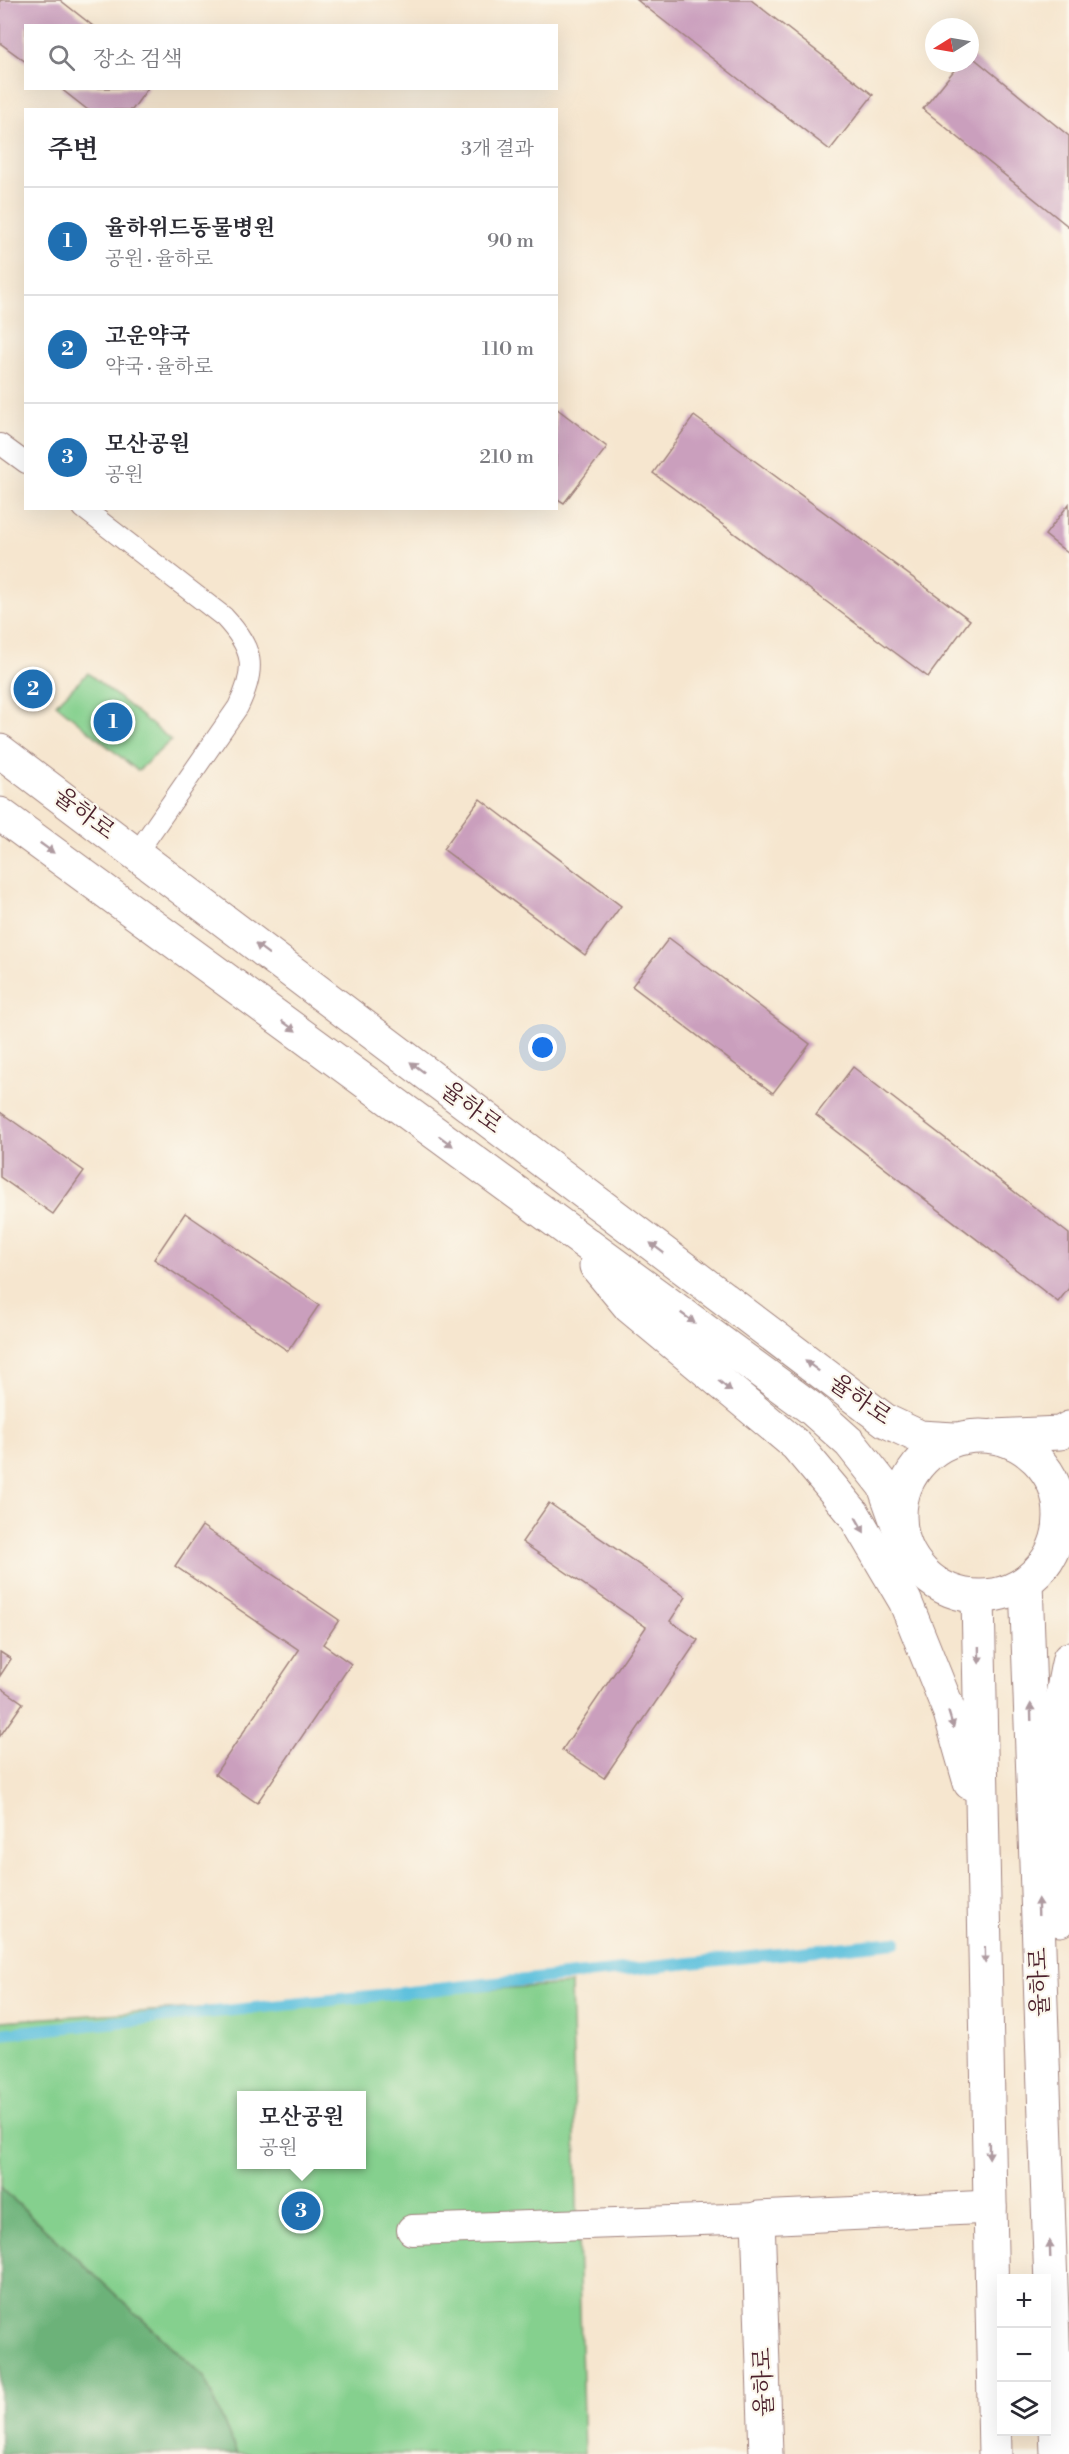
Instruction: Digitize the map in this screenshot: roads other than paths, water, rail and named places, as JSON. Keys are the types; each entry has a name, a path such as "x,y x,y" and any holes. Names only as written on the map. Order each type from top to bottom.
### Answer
{"main road":[{"name":"율하로","path":"0,751 886,1421 920,1437 954,1439"},
{"name":"율하로","path":"0,814 812,1409 850,1443 884,1486 900,1531"},
{"path":"564,1227 630,1307 796,1445 853,1513 905,1601 950,1713 972,1790 983,1874"},
{"path":"994,1436 1018,1444 1039,1460 1065,1502 1058,1535 1046,1562 1026,1582 1003,1593 978,1597 953,1592 930,1580 911,1558 900,1531 900,1502 910,1475 929,1453 954,1439 973,1434 994,1436 1060,1433 1069,1428"},
{"name":"율하로","path":"1026,1582 1042,2025 1061,2338 1058,2454"},
{"path":"978,1597 995,2454"},
{"path":"1042,2025 1060,1929 1058,1750 1064,1681 1069,1659"},
{"path":"758,2218 990,2207"},
{"name":"율하로","path":"758,2218 766,2454"}],"street":[{"path":"412,2230 758,2218"}],"lane":[{"path":"0,444 24,462"},
{"path":"86,510 224,617 240,635 250,659 250,683 238,707 136,854"}],"waterway":[{"path":"0,2034 896,1942"}],"place":[{"name":"고운약국","path":"33,689"},
{"name":"율하위드동물병원","path":"113,722"},
{"name":"모산공원","path":"301,2211"}]}
